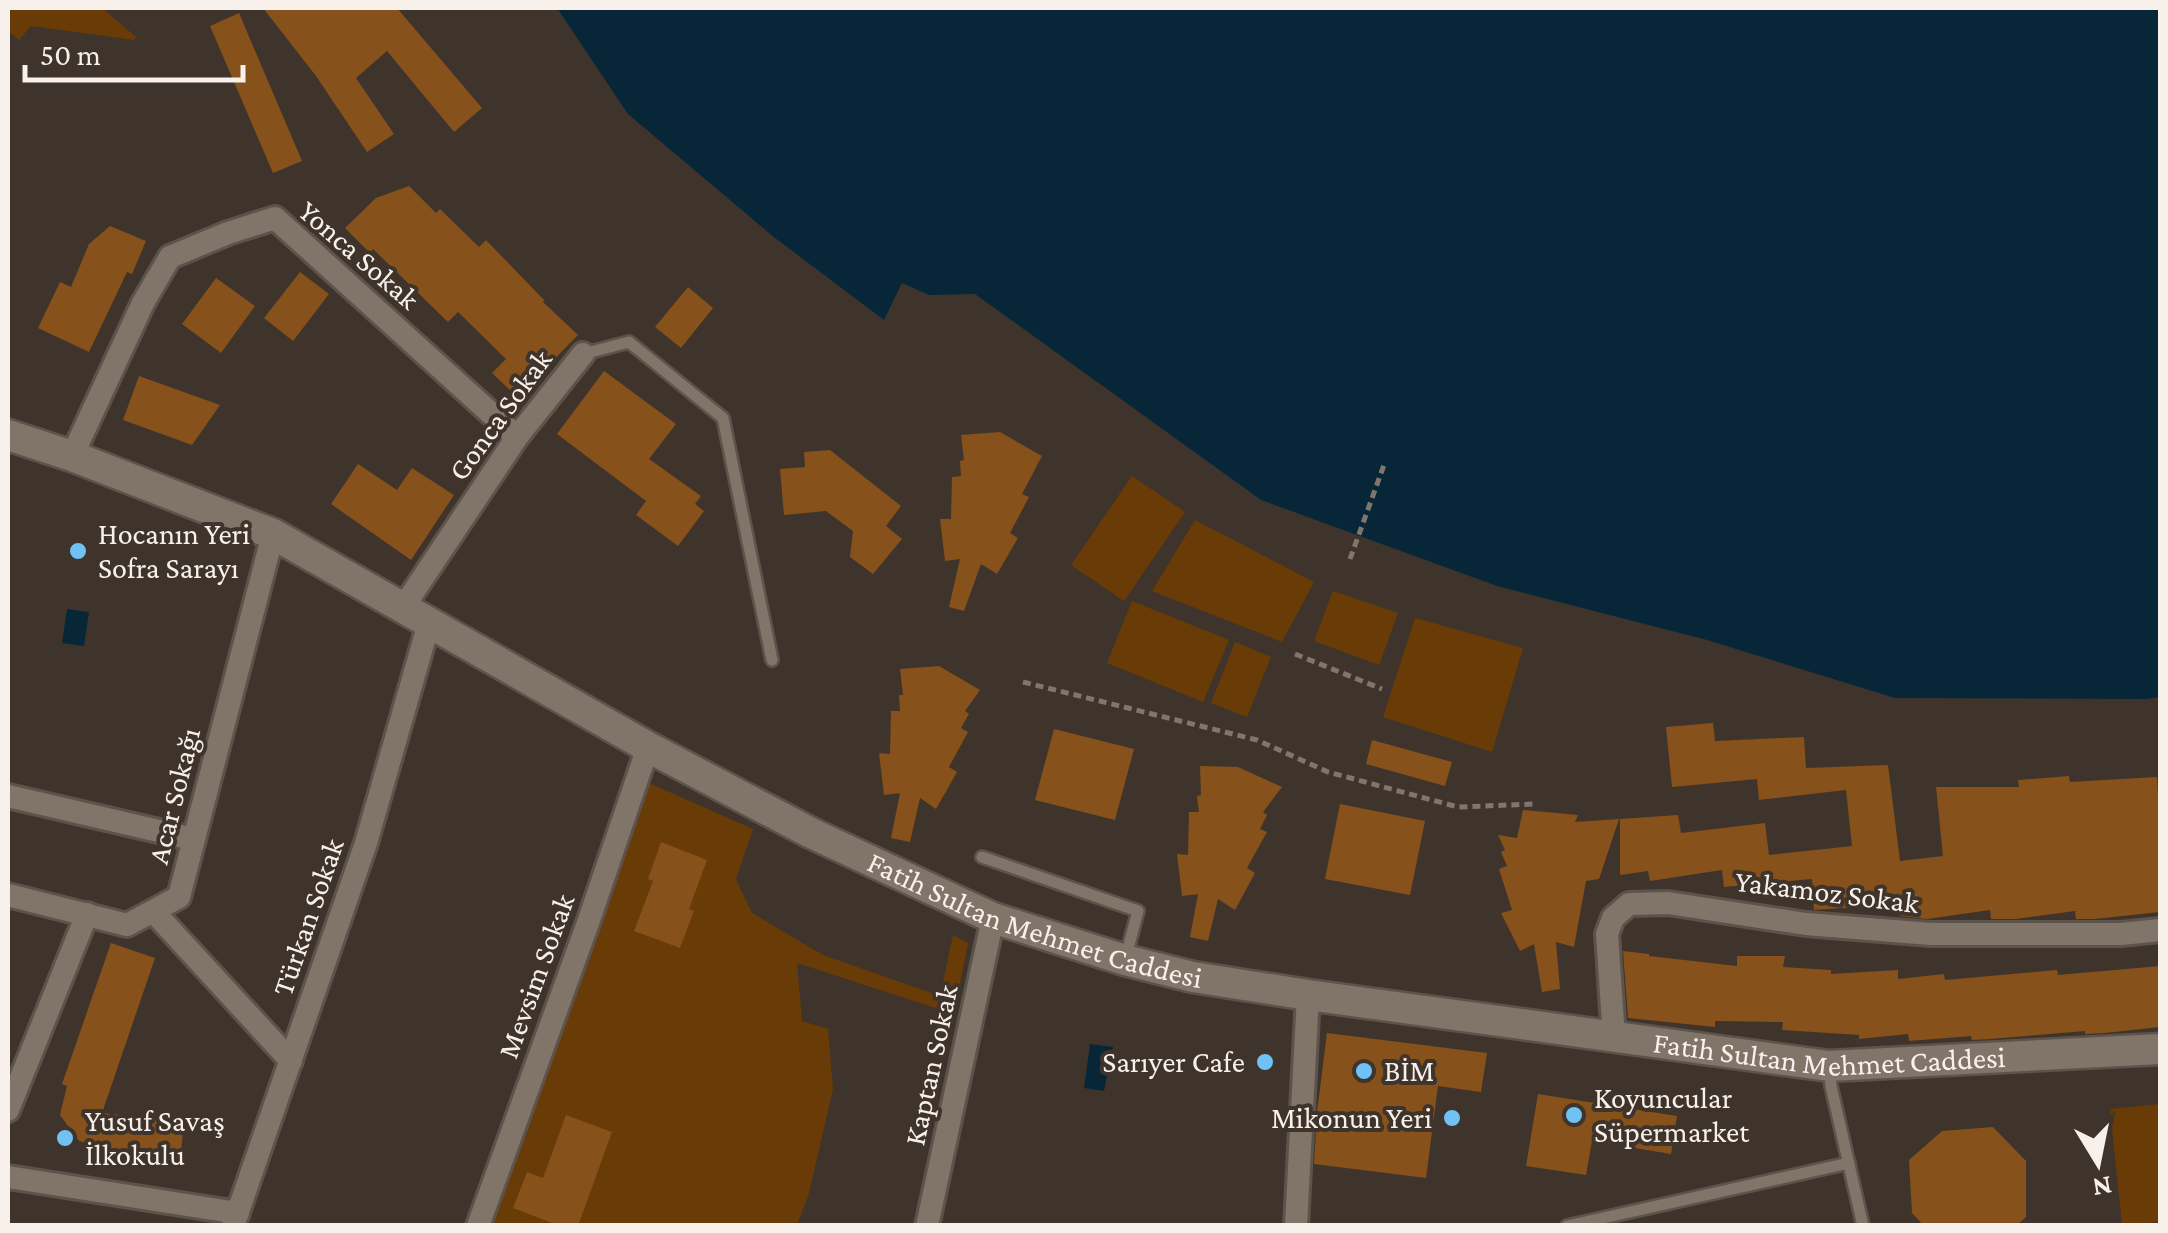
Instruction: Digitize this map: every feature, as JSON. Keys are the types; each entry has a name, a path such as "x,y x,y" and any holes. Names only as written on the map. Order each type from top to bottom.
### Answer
{"street":[{"name":"Yonca Sokak","path":"72,456 143,303 170,257 276,218 517,437"},
{"name":"Gonca Sokak","path":"402,609 517,437 583,354"},
{"name":"Fatih Sultan Mehmet Caddesi","path":"8,435 273,534 648,746 811,832 993,918 1125,960 1192,977 1308,995 1829,1066 2160,1049"},
{"name":"Acar Sokağı","path":"153,911 180,896 273,534"},
{"name":"Türkan Sokak","path":"236,1220 366,843 429,624"},
{"name":"Mevsim Sokak","path":"478,1226 648,746"},
{"path":"8,796 193,840"},
{"path":"8,895 127,925 153,911 290,1061"},
{"name":"Yakamoz Sokak","path":"1614,1038 1607,934 1613,918 1630,904 1668,903 1806,924 1931,934 2121,934 2160,930"},
{"path":"8,1110 86,914"},
{"name":"Kaptan Sokak","path":"928,1226 993,918"},
{"path":"1296,1226 1308,995"},
{"path":"8,1177 236,1220"}],"lane":[{"name":"Gonca Sokak","path":"583,354 630,342 724,418 772,660"},
{"path":"982,857 1138,911 1125,960"},
{"path":"1829,1066 1863,1226"},
{"path":"1567,1226 1848,1163"}],"path":[{"path":"1350,559 1384,465"},
{"path":"1295,654 1382,689"},
{"path":"1023,682 1256,740 1328,772 1458,808 1535,804"}],"shaded area":[{"path":"8,8 102,8 136,37 134,40 31,26 19,40 8,31"},
{"path":"1132,476 1185,512 1124,601 1071,565"},
{"path":"1195,520 1314,582 1282,642 1152,591"},
{"path":"1333,591 1398,613 1379,665 1314,641"},
{"path":"1132,601 1229,640 1203,702 1107,663"},
{"path":"1415,618 1523,648 1492,752 1383,717"},
{"path":"1235,642 1271,657 1247,717 1211,703"},
{"path":"649,783 753,829 736,879 752,913 823,955 940,996 953,935 968,943 954,1014 797,963 802,1021 828,1029 833,1089 809,1193 797,1225 490,1226"},
{"path":"2160,1104 2160,1222 2122,1225 2110,1109"}],"water":[{"path":"557,8 2160,8 2160,697 1895,698 1707,640 1497,586 1261,500 975,294 929,295 902,283 884,320 775,238 628,114"},
{"path":"67,609 89,612 84,646 62,643"},
{"path":"1090,1044 1113,1047 1104,1091 1084,1088"}],"building":[{"path":"263,8 397,8 482,108 454,132 387,51 356,78 394,134 367,152 316,76"},
{"path":"239,13 302,161 273,173 210,26"},
{"path":"409,186 436,213 440,209 479,247 486,240 578,335 517,397 492,373 506,359 458,312 448,322 373,249 370,253 345,228 376,198"},
{"path":"110,226 146,241 89,352 38,328 60,282 71,287 89,244"},
{"path":"300,272 329,294 293,341 264,318"},
{"path":"216,278 255,306 221,353 182,324"},
{"path":"688,287 713,308 681,348 655,327"},
{"path":"604,371 676,424 649,459 701,496 695,504 704,511 678,546 636,515 646,501 557,434"},
{"path":"139,376 220,405 192,445 123,420"},
{"path":"1000,432 1042,456 1022,494 1029,497 1010,533 1018,538 997,574 981,564 964,611 949,607 960,559 945,561 940,519 951,519 952,477 961,476 960,461 964,460 961,435"},
{"path":"830,450 901,506 886,526 902,539 873,574 850,557 853,531 826,511 784,515 780,469 805,467 804,452"},
{"path":"358,464 397,490 412,468 454,495 411,560 331,504"},
{"path":"939,666 980,690 965,711 969,714 961,728 968,732 949,767 957,772 936,809 920,798 910,842 891,838 900,793 884,795 879,753 890,754 891,711 900,711 899,695 903,695 900,669"},
{"path":"1713,723 1715,741 1804,737 1806,768 1888,765 1900,861 1943,856 1936,787 2019,787 2018,780 2069,776 2070,782 2157,777 2160,912 2076,919 2075,911 1991,919 1990,910 1927,919 1900,916 1899,904 1814,910 1812,879 1724,887 1722,870 1650,881 1648,871 1620,875 1620,819 1678,815 1681,833 1765,823 1769,855 1852,846 1846,790 1759,800 1757,779 1672,787 1666,727"},
{"path":"1054,729 1134,749 1115,820 1035,800"},
{"path":"1372,740 1452,762 1445,786 1366,764"},
{"path":"1200,766 1238,767 1282,787 1263,812 1267,815 1260,829 1267,832 1247,868 1255,873 1235,910 1218,899 1208,941 1190,937 1198,894 1182,896 1177,854 1188,855 1189,812 1199,812"},
{"path":"1340,804 1425,821 1410,895 1325,879"},
{"path":"1523,810 1578,815 1575,822 1619,819 1599,879 1586,881 1574,947 1556,942 1560,989 1542,992 1534,944 1520,951 1501,913 1512,910 1499,869 1507,866 1498,835 1517,838"},
{"path":"661,842 707,860 680,948 634,931 653,881 648,879"},
{"path":"111,943 155,958 102,1113 184,1122 180,1162 107,1154 108,1148 79,1141 60,1115 67,1086 62,1084"},
{"path":"1623,951 1737,966 1737,956 1785,956 1783,967 1831,970 1831,974 1898,970 1898,979 1944,974 1945,980 2057,970 2058,975 2160,966 2160,1027 1909,1041 1908,1034 1859,1039 1859,1035 1782,1030 1783,1022 1715,1021 1715,1027 1628,1018"},
{"path":"1327,1033 1487,1053 1481,1092 1438,1086 1426,1178 1314,1164"},
{"path":"1538,1094 1677,1116 1671,1154 1592,1141 1586,1175 1526,1166"},
{"path":"566,1115 612,1132 578,1226 560,1226 513,1208 527,1172 543,1178"},
{"path":"1993,1127 2026,1161 2026,1217 2016,1226 1924,1226 1912,1213 1909,1160 1942,1131"}],"place":[{"name":"Hocanın Yeri Sofra Sarayı","path":"78,551"},
{"name":"Sarıyer Cafe","path":"1265,1062"},
{"name":"BİM","path":"1364,1071"},
{"name":"Koyuncular Süpermarket","path":"1574,1115"},
{"name":"Mikonun Yeri","path":"1452,1118"},
{"name":"Yusuf Savaş İlkokulu","path":"65,1138"}]}
